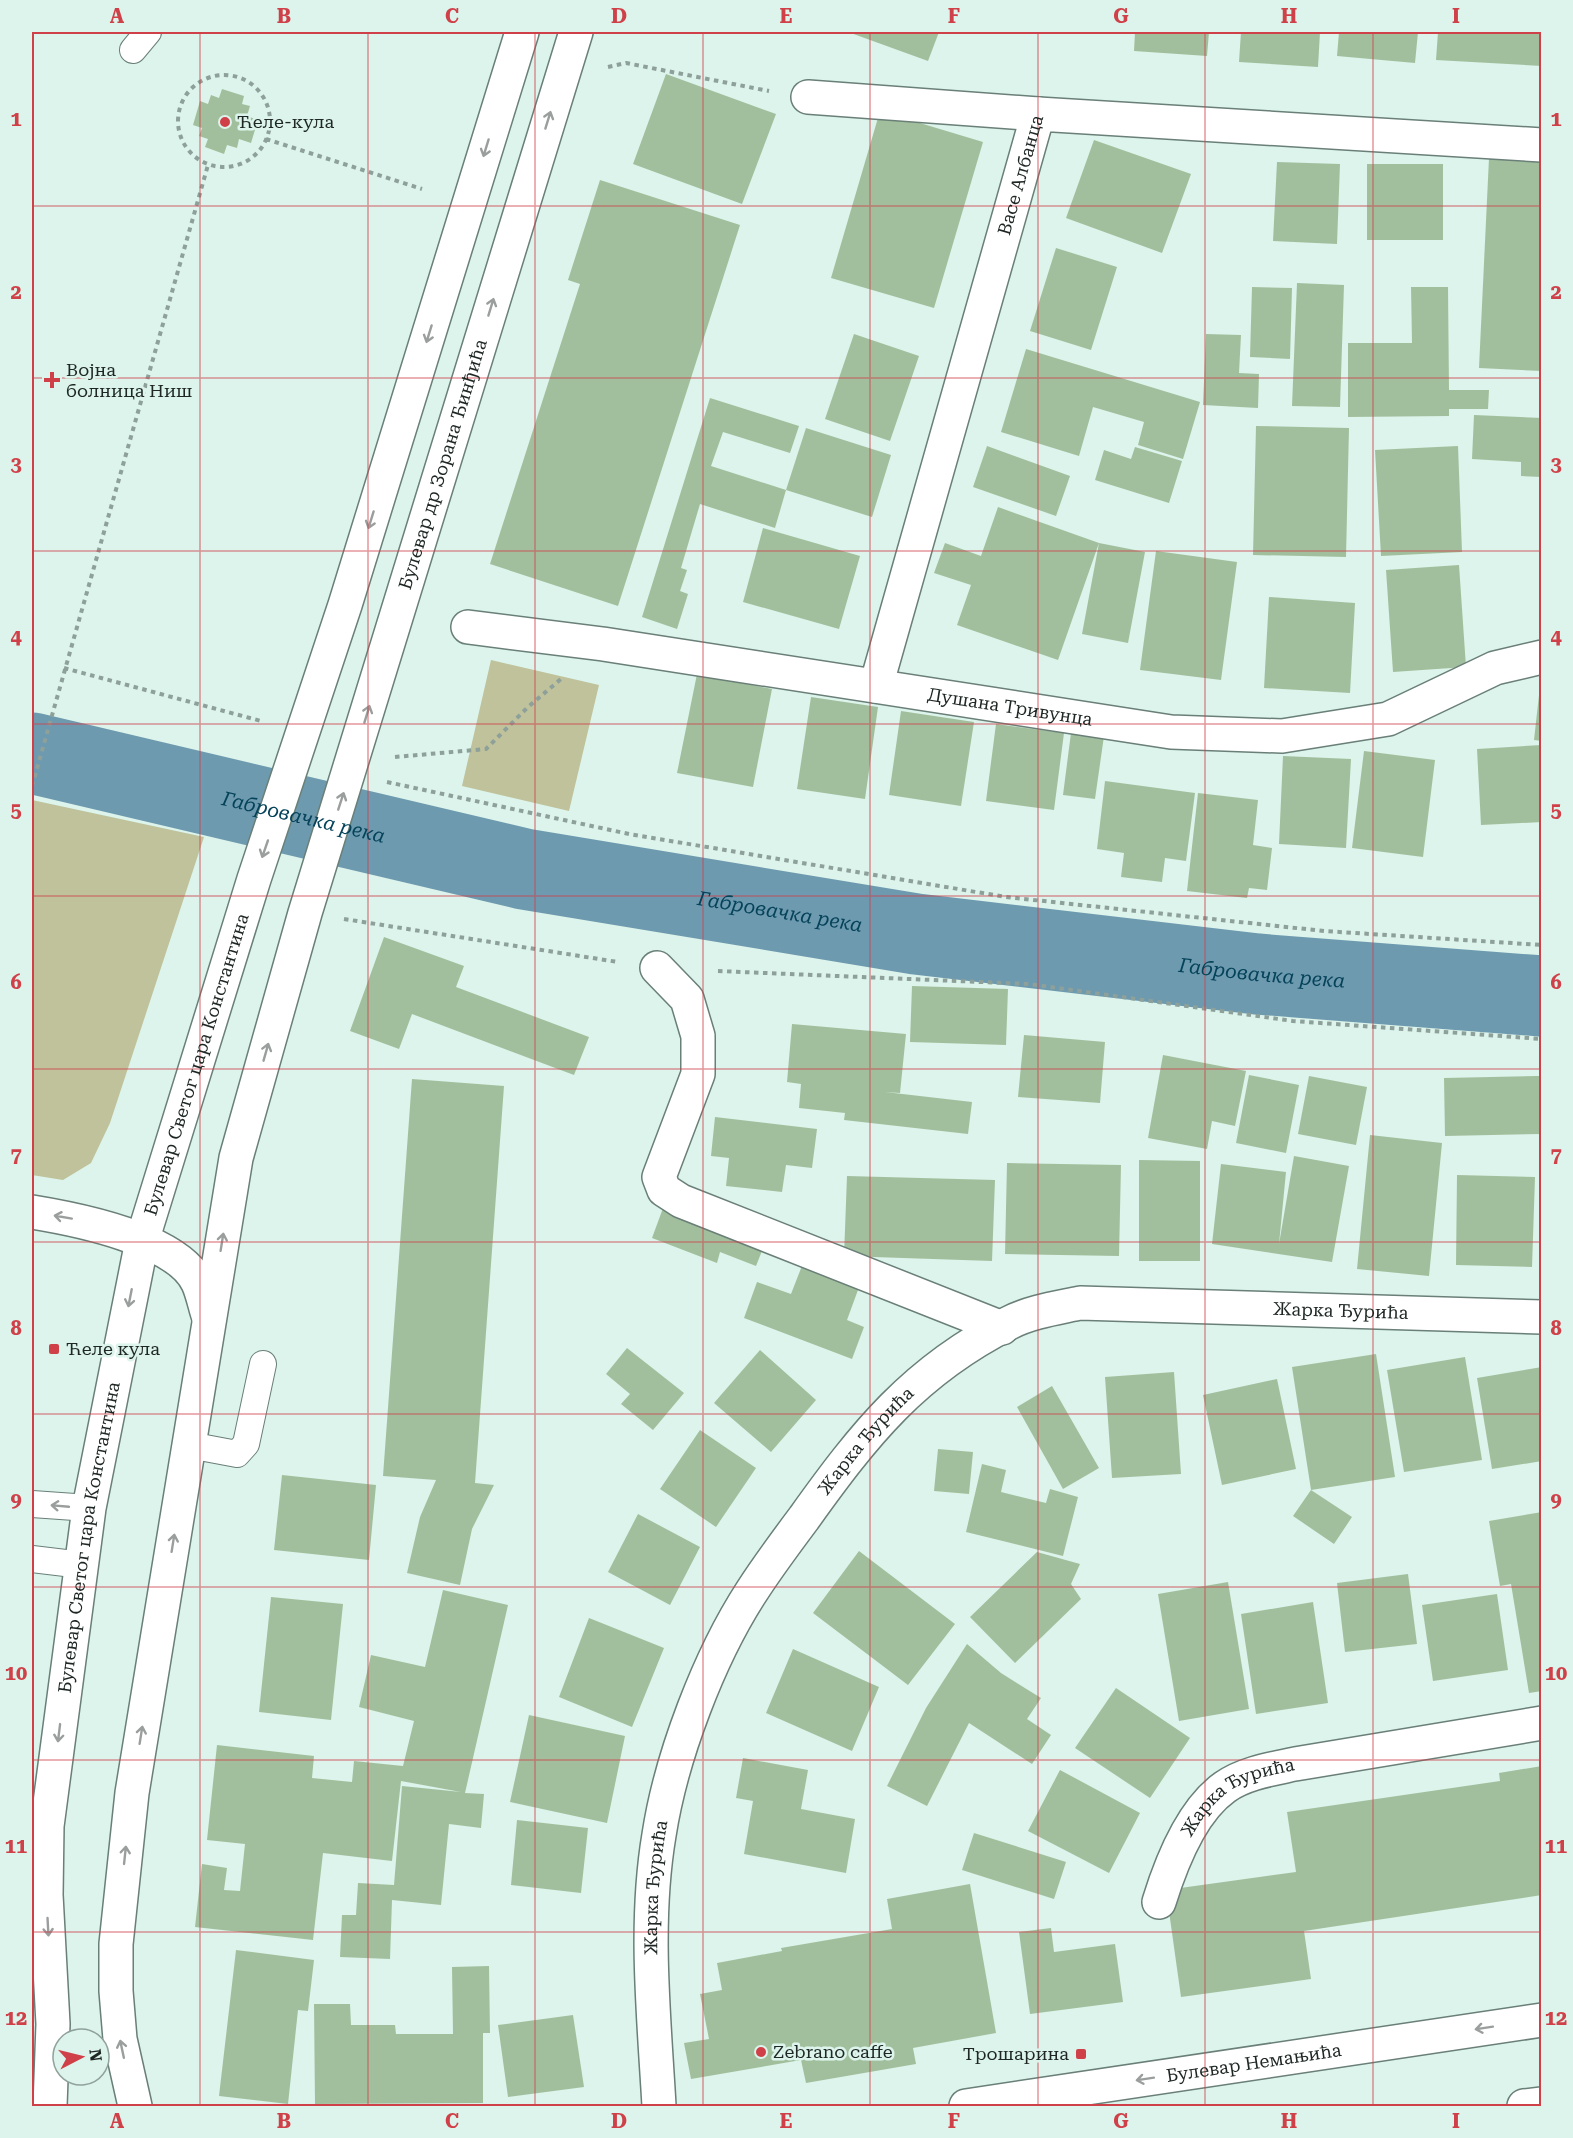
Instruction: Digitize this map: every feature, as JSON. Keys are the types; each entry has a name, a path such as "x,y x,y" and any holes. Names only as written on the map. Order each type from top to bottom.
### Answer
{"street":[{"name":"Булевар Светог цара Константина","path":"50,2106 53,2024 46,1895 47,1826 89,1508 141,1241 254,879 297,754 522,32"},
{"name":"Булевар др Зорана Ђинђића","path":"209,1320 236,1158 310,897 576,32"},
{"path":"808,97 1038,114"},
{"name":"Васе Албанца","path":"876,686 1038,114 1542,145"},
{"name":"Душана Тривунца","path":"468,627 603,644 1172,732 1282,736 1388,719 1495,668 1542,657"},
{"path":"657,968 687,999 698,1036 698,1074 659,1177 664,1190 681,1201 1002,1328"},
{"path":"32,1212 76,1220 141,1241 172,1255 198,1281 209,1320 132,1793 116,1944 120,2039 135,2106"},
{"name":"Жарка Ђурића","path":"659,2106 652,1968 654,1880 659,1833 700,1693 751,1591 846,1460 888,1410 918,1382 949,1358 1008,1323 1049,1309 1080,1303 1542,1317"},
{"name":"Жарка Ђурића","path":"1159,1902 1172,1861 1191,1827 1225,1787 1259,1771 1542,1723"},
{"path":"32,1989 53,2024"},
{"name":"Булевар Немањића","path":"966,2106 1542,2020"},
{"path":"1524,2106 1542,2104"}],"lane":[{"path":"189,1445 237,1454 246,1444 263,1364"},
{"path":"32,1504 89,1508"},
{"path":"32,1559 82,1565"}],"path":[{"path":"566,63 587,73 626,63 808,97"},
{"path":"218,74 233,75 247,80 267,102 270,117 266,140 252,158 239,165 223,168 208,165 189,151 178,131 178,115 182,100 191,87 218,74"},
{"path":"266,140 422,189"},
{"path":"32,786 208,165"},
{"path":"391,757 486,749 528,707 603,644"},
{"path":"64,668 261,721"},
{"path":"383,781 629,834 1006,897 1324,931 1542,945"},
{"path":"340,918 657,968 1029,984 1293,1021 1542,1039"}],"green space":[{"path":"491,660 599,685 569,811 462,786"},
{"path":"32,800 204,837 110,1123 91,1163 63,1180 32,1175"}],"building":[{"path":"848,32 939,32 928,61"},
{"path":"1135,32 1209,32 1207,56 1134,51"},
{"path":"1241,32 1320,32 1318,67 1239,62"},
{"path":"1339,32 1418,32 1415,63 1337,56"},
{"path":"1438,32 1542,32 1542,66 1436,60"},
{"path":"666,74 776,114 742,204 633,164"},
{"name":"Ћеле-кула","path":"222,89 244,96 242,104 250,106 247,116 258,120 251,143 239,139 237,148 227,145 224,154 205,147 208,139 199,136 202,128 193,125 200,101 208,104 211,95 219,98"},
{"path":"880,111 983,142 934,308 831,278"},
{"path":"1094,140 1191,174 1162,253 1066,218"},
{"path":"1489,158 1542,160 1542,371 1479,368"},
{"path":"1277,162 1340,164 1337,244 1273,241"},
{"path":"1367,164 1443,164 1443,240 1367,240"},
{"path":"600,180 740,225 618,606 490,564 580,284 568,280"},
{"path":"1056,248 1117,267 1091,350 1030,331"},
{"path":"1297,283 1344,285 1340,407 1292,406"},
{"path":"1252,287 1292,288 1290,359 1250,357"},
{"path":"1411,287 1448,287 1449,390 1489,390 1488,409 1449,409 1449,416 1348,417 1348,343 1412,343"},
{"path":"854,334 919,356 890,441 825,419"},
{"path":"1206,334 1241,335 1239,373 1259,374 1258,408 1203,405"},
{"path":"1026,349 1200,402 1183,459 1138,445 1144,422 1093,407 1079,456 1001,432"},
{"path":"710,398 799,426 790,453 723,432 711,466 786,490 775,528 700,504 681,568 687,570 680,591 688,594 677,629 642,617"},
{"path":"1474,415 1542,418 1542,477 1521,476 1521,462 1472,459"},
{"path":"1256,426 1349,428 1346,557 1253,555"},
{"path":"806,428 891,455 872,517 786,490"},
{"path":"987,446 1070,476 1056,516 973,487"},
{"path":"1458,446 1462,552 1381,556 1375,450"},
{"path":"1135,447 1182,461 1169,503 1095,480 1104,450 1131,459"},
{"path":"998,507 1099,543 1058,660 957,625 971,585 934,573 945,543 981,556"},
{"path":"763,528 860,556 839,629 743,602"},
{"path":"1099,543 1145,552 1128,643 1082,634"},
{"path":"1156,551 1237,562 1221,680 1140,670"},
{"path":"1459,565 1466,667 1393,672 1386,570"},
{"path":"1269,597 1355,603 1350,693 1264,688"},
{"path":"697,674 772,689 753,787 677,773"},
{"path":"1540,686 1542,686 1542,741 1534,740"},
{"path":"811,697 878,707 865,799 797,789"},
{"path":"901,711 974,722 961,806 889,795"},
{"path":"996,724 1064,733 1054,810 986,801"},
{"path":"1072,725 1105,729 1095,799 1063,795"},
{"path":"1542,745 1542,822 1481,825 1477,749"},
{"path":"1364,751 1435,760 1423,857 1352,848"},
{"path":"1283,756 1351,759 1346,848 1279,844"},
{"path":"1105,781 1195,793 1186,861 1165,858 1162,882 1121,877 1124,853 1097,849"},
{"path":"1198,793 1258,800 1253,845 1272,848 1267,890 1249,888 1247,898 1187,891"},
{"path":"384,937 464,966 456,987 589,1037 574,1075 412,1014 399,1049 350,1031"},
{"path":"912,986 1008,989 1006,1045 910,1042"},
{"path":"792,1024 906,1034 900,1093 885,1092 972,1102 968,1134 844,1120 845,1113 799,1108 801,1084 787,1082"},
{"path":"1024,1035 1105,1042 1100,1103 1018,1097"},
{"path":"1163,1055 1246,1071 1235,1126 1212,1121 1207,1149 1148,1138"},
{"path":"1249,1075 1299,1085 1286,1153 1236,1143"},
{"path":"1309,1076 1367,1087 1356,1145 1298,1134"},
{"path":"1542,1076 1542,1134 1445,1136 1444,1078"},
{"path":"412,1079 504,1086 475,1483 494,1485 472,1529 460,1585 407,1573 420,1517 436,1480 383,1476"},
{"path":"715,1117 817,1129 812,1168 786,1165 782,1192 726,1186 729,1158 711,1156"},
{"path":"1370,1135 1442,1143 1429,1276 1357,1269"},
{"path":"1294,1156 1349,1166 1332,1262 1212,1244 1221,1164 1286,1172 1279,1244"},
{"path":"1139,1160 1200,1161 1200,1261 1139,1261"},
{"path":"1007,1163 1121,1165 1119,1256 1005,1254"},
{"path":"1457,1175 1535,1177 1532,1267 1456,1265"},
{"path":"847,1176 995,1180 992,1261 844,1256"},
{"path":"666,1200 767,1238 756,1266 720,1252 717,1263 652,1238"},
{"path":"805,1258 862,1279 847,1320 864,1327 852,1359 744,1318 757,1282 791,1294"},
{"path":"627,1348 684,1393 653,1430 621,1404 630,1394 606,1374"},
{"path":"760,1350 816,1400 771,1452 714,1403"},
{"path":"1376,1354 1395,1477 1311,1490 1292,1367"},
{"path":"1465,1357 1482,1460 1404,1472 1387,1370"},
{"path":"1542,1367 1542,1461 1492,1469 1477,1378"},
{"path":"1174,1372 1181,1474 1112,1478 1105,1377"},
{"path":"1277,1379 1296,1469 1222,1485 1203,1395"},
{"path":"1052,1386 1099,1468 1063,1489 1017,1407"},
{"path":"700,1430 756,1468 716,1527 660,1489"},
{"path":"938,1449 973,1452 969,1494 934,1491"},
{"path":"982,1464 1006,1470 1001,1492 1046,1503 1050,1489 1078,1497 1063,1556 966,1532"},
{"path":"282,1475 376,1485 369,1560 274,1550"},
{"path":"1311,1490 1352,1517 1334,1544 1293,1516"},
{"path":"1542,1512 1542,1691 1529,1693 1511,1584 1500,1586 1489,1521"},
{"path":"638,1514 700,1547 670,1605 608,1572"},
{"path":"859,1551 955,1624 908,1685 813,1613"},
{"path":"1037,1552 1080,1564 1071,1584 1081,1599 1015,1663 970,1617"},
{"path":"1408,1574 1417,1644 1345,1652 1337,1583"},
{"path":"1228,1582 1249,1709 1179,1721 1158,1594"},
{"path":"443,1590 508,1605 465,1793 484,1794 481,1828 449,1824 441,1905 392,1900 390,1959 340,1957 342,1915 356,1915 358,1883 394,1885 402,1786 461,1792 401,1781 392,1861 323,1853 313,1940 195,1927 202,1864 227,1868 224,1890 240,1891 245,1844 207,1840 217,1745 314,1756 312,1778 352,1782 354,1761 403,1766 414,1721 359,1707 371,1655 425,1667"},
{"path":"1497,1594 1508,1670 1433,1681 1422,1605"},
{"path":"271,1597 343,1604 331,1720 259,1712"},
{"path":"1313,1602 1328,1703 1256,1714 1241,1614"},
{"path":"589,1618 664,1648 632,1727 559,1697"},
{"path":"967,1644 1001,1673 1041,1698 1027,1719 1051,1735 1032,1764 969,1723 927,1806 887,1786 926,1708"},
{"path":"793,1649 879,1687 852,1751 766,1713"},
{"path":"1116,1688 1190,1738 1150,1798 1075,1748"},
{"path":"529,1715 625,1736 607,1823 510,1802"},
{"path":"743,1758 808,1770 801,1809 855,1819 846,1873 744,1854 753,1801 736,1798"},
{"path":"1542,1766 1542,1895 1304,1931 1311,1979 1181,1997 1166,1890 1296,1872 1287,1812 1500,1781 1499,1773"},
{"path":"1060,1770 1140,1813 1109,1873 1028,1831"},
{"path":"517,1820 588,1828 581,1893 511,1885"},
{"path":"974,1833 1066,1862 1054,1899 962,1870"},
{"path":"970,1884 996,2033 913,2048 916,2064 806,2083 801,2060 691,2079 684,2043 709,2039 700,1994 722,1990 717,1963 782,1951 781,1948 892,1929 887,1899"},
{"path":"1051,1928 1054,1952 1115,1944 1123,2002 1030,2014 1019,1932"},
{"path":"236,1950 314,1960 308,2011 298,2010 288,2104 219,2096"},
{"path":"489,1966 490,2033 483,2033 483,2103 315,2104 314,2004 350,2004 351,2025 395,2025 396,2034 453,2034 452,1967"},
{"path":"573,2015 584,2087 508,2097 498,2025"}],"waterway":[{"name":"Габровачка река","path":"32,753 524,869 916,934 1257,974 1542,996"}],"place":[{"name":"Ћеле-кула","path":"225,122"},
{"name":"Војна болница Ниш","path":"52,380"},
{"name":"Ћеле кула","path":"54,1349"},
{"name":"Zebrano caffe","path":"761,2052"},
{"name":"Трошарина","path":"1081,2054"}]}
